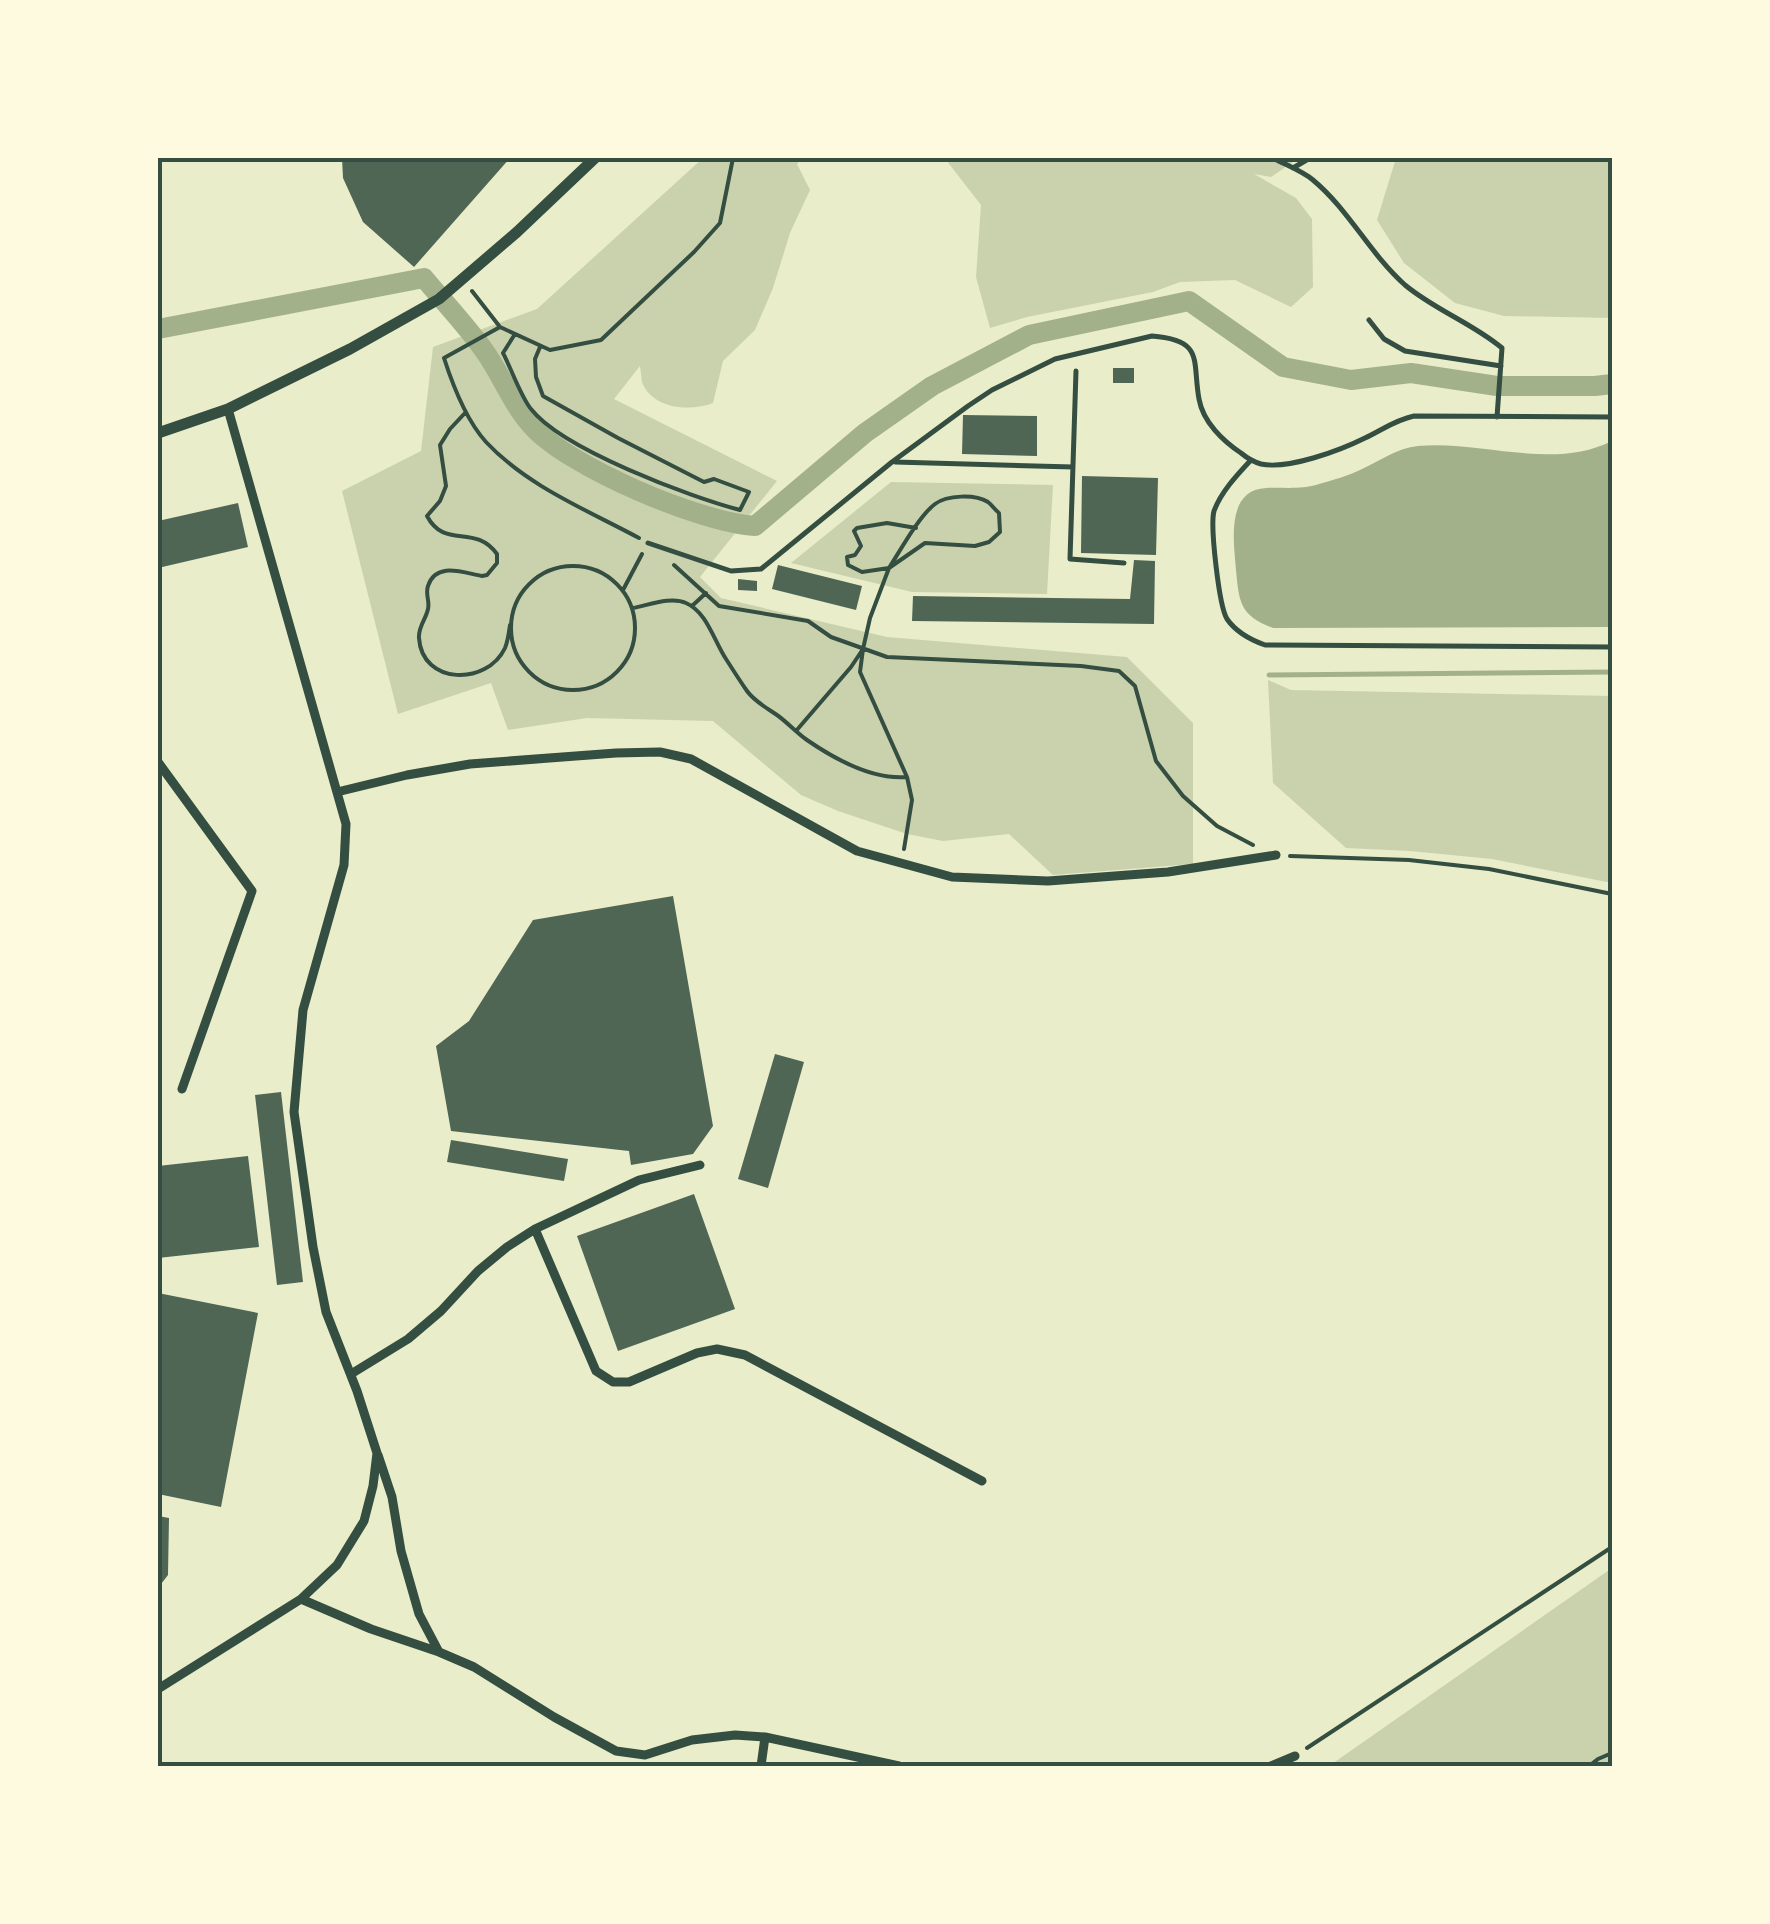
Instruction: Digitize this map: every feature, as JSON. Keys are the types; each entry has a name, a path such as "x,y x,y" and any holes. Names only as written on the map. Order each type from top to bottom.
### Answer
{"street":[{"path":"158,433 228,410 439,300 595,158"},
{"path":"228,410 346,824 344,865 303,1010 294,1112 312,1247 326,1312 392,1496 401,1551 419,1614 439,1652"},
{"path":"338,792 470,764 660,752 691,759 857,851 952,877 1048,881 1168,872 1276,855"},
{"path":"158,762 252,891 182,1089"},
{"path":"351,1374 408,1339 478,1271 535,1229 639,1180 700,1164"},
{"path":"535,1229 596,1372 613,1382 630,1382 697,1353 716,1350 745,1355 982,1482"},
{"path":"158,1688 301,1599 337,1566 364,1522 377,1453"},
{"path":"301,1599 371,1630 474,1667 616,1751 645,1755 692,1740 736,1735 765,1737 899,1766"},
{"path":"761,1766 765,1737"},
{"path":"1271,1766 1295,1756"}],"lane":[{"path":"1273,158 1312,179 1406,286 1486,334 1502,348 1497,417"},
{"path":"1292,168 1310,158"},
{"path":"1369,320 1384,338 1404,351 1502,366"},
{"path":"648,543 731,571 761,569 892,462 968,406 1055,359 1152,336 1168,337 1188,348 1195,358 1199,400 1206,417 1220,437 1263,465 1289,464 1348,446 1414,416 1612,417"},
{"path":"1076,371 1070,559 1124,563"},
{"path":"1251,460 1220,498 1212,523 1225,616 1236,629 1257,642 1265,646 1612,647"},
{"path":"892,462 1073,467"}],"path":[{"path":"462,279 500,327 540,346 550,350 601,340 720,223 732,158"},
{"path":"500,327 444,358 466,411 484,440 522,474 648,543 720,606 808,622 831,637 887,657 1118,671 1136,686 1156,761 1183,796 1216,826 1276,855 1409,860 1490,868 1612,894"},
{"path":"515,334 503,352 530,409 558,432 692,496 740,510 749,492 714,480 704,482 543,396 536,377 535,359 540,346"},
{"path":"466,411 440,445 446,486 427,516 444,534 481,538 496,554 496,563 487,575 449,569 434,577 426,589 429,605 418,635 429,664 456,677 481,671 494,662 506,647 510,625 518,598 531,582 549,570 569,565 609,576 624,590 633,608 636,628 633,648 609,680 590,688 570,690 550,686 532,675 519,659 510,625"},
{"path":"902,864 912,800 907,776 860,672 870,618 889,568 936,504 967,497 986,501 999,514 1000,532 989,542 974,546 925,543 889,568 862,572 848,565 846,557 855,555 861,546 854,532 857,528 887,523 916,528"},
{"path":"624,590 648,543"},
{"path":"692,606 706,593"},
{"path":"633,608 675,600 692,606 748,693 762,706 838,759 873,774 907,776"},
{"path":"796,731 864,649"},
{"path":"1295,1756 1612,1548"},
{"path":"1590,1766 1598,1758 1612,1754"}],"shaded area":[{"path":"703,158 802,158 797,164 810,190 755,330 723,361 713,403 683,407 663,403 647,391 640,366 614,399 777,481 700,577 721,598 887,637 1127,657 1193,723 1193,864 1053,875 1009,834 943,841 907,834 801,795 713,721 587,718 508,730 491,683 398,714 342,491 421,451 433,347 537,309"},
{"path":"941,158 1299,158 1271,177 1254,174 1296,198 1312,219 1313,287 1291,307 1235,280 1180,282 1153,292 990,328 976,277 981,205"},
{"path":"1396,158 1612,158 1612,318 1504,316 1455,303 1404,263 1377,220"},
{"path":"1612,441 1612,627 1273,628 1254,618 1243,606 1236,570 1235,520 1244,498 1253,491 1319,484 1418,446 1565,454"},
{"path":"891,482 1053,485 1047,594 912,592 791,563"},
{"path":"1268,680 1291,690 1612,696 1612,883 1492,859 1346,848 1273,783"},
{"path":"1612,1568 1612,1766 1329,1766"}],"building":[{"path":"342,158 510,158 414,267 363,222 343,178"},
{"path":"1113,368 1134,368 1134,383 1113,383"},
{"path":"963,415 1037,416 1037,456 962,454"},
{"path":"1082,476 1158,478 1156,555 1081,553"},
{"path":"238,503 248,547 158,568 158,521"},
{"path":"1134,560 1155,561 1154,624 912,621 913,596 1130,599"},
{"path":"778,565 862,586 856,610 772,589"},
{"path":"738,579 757,581 757,591 738,590"},
{"path":"673,896 713,1126 693,1154 631,1165 629,1151 451,1131 436,1046 469,1021 533,920"},
{"path":"775,1054 804,1062 768,1188 738,1179"},
{"path":"281,1092 303,1282 277,1285 255,1095"},
{"path":"451,1140 568,1159 564,1181 447,1162"},
{"path":"248,1156 259,1247 158,1258 158,1166"},
{"path":"694,1194 735,1309 618,1351 577,1236"},
{"path":"158,1293 258,1313 221,1507 158,1494"},
{"path":"158,1516 169,1518 168,1575 158,1588"}],"waterway":[{"path":"158,329 424,278 483,349 526,418 551,443 605,475 670,504 755,526 865,433 932,386 1029,335 1189,301 1283,367 1351,380 1411,373 1497,386 1612,384"},
{"path":"1269,675 1612,672"}]}
